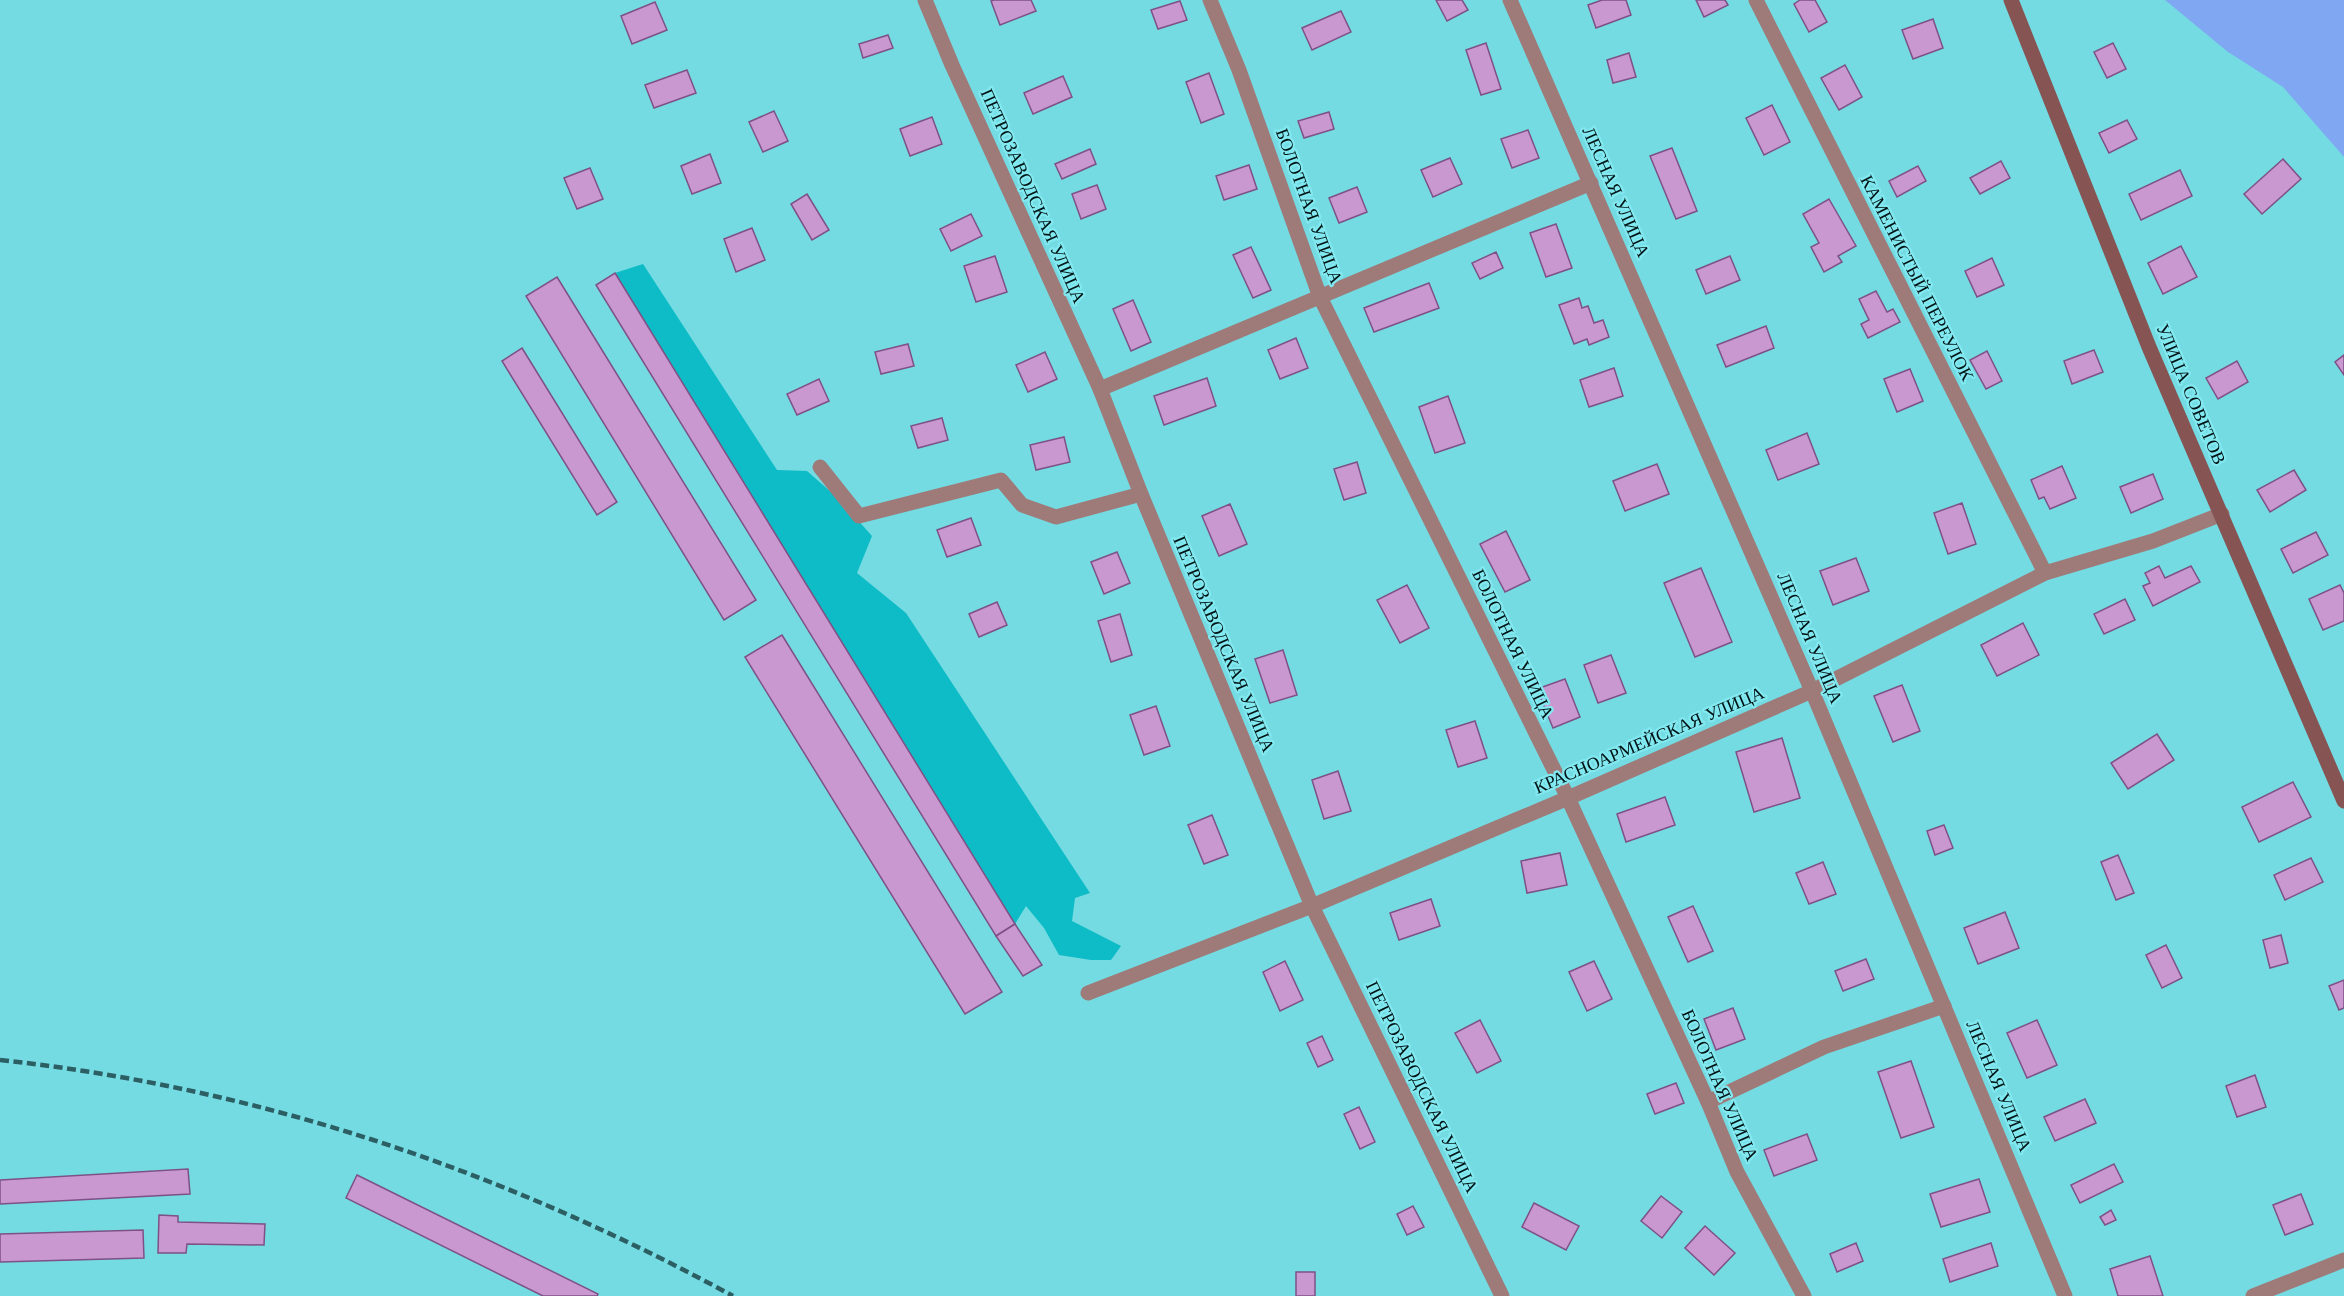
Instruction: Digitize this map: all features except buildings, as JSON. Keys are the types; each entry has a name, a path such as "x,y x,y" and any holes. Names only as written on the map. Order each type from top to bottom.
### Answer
{"main road":[{"name":"УЛИЦА СОВЕТОВ","path":"2012,0 2149,347 2344,801"}],"street":[{"name":"ПЕТРОЗАВОДСКАЯ УЛИЦА","path":"925,0 952,65 1100,389 1141,494 1312,906 1502,1296"},
{"name":"БОЛОТНАЯ УЛИЦА","path":"1210,0 1239,70 1320,297 1568,798 1708,1102 1737,1172 1804,1296"},
{"name":"ЛЕСНАЯ УЛИЦА","path":"1510,0 1812,691 2065,1296"},
{"name":"КАМЕНИСТЫЙ ПЕРЕУЛОК","path":"1756,0 2045,573"},
{"path":"1100,389 1591,183"},
{"path":"820,467 859,516 1001,480 1022,505 1056,517 1141,494"},
{"name":"КРАСНОАРМЕЙСКАЯ УЛИЦА","path":"1088,993 1312,906 1568,798 1812,691 2045,573 2153,542 2222,514"},
{"path":"1708,1102 1824,1047 1944,1006"},
{"path":"2253,1296 2344,1260"}],"shaded area":[{"path":"2165,0 2344,0 2344,157 2283,87 2228,52"},
{"path":"643,264 777,470 807,471 839,499 872,536 857,573 906,613 1090,893 1075,898 1072,921 1121,946 1111,960 1091,960 1059,955 1044,928 1026,906 1015,924 615,273"}],"railway":[{"path":"0,1060 97,1073 192,1091 286,1114 378,1142 469,1174 558,1210 646,1251 733,1296"}]}
